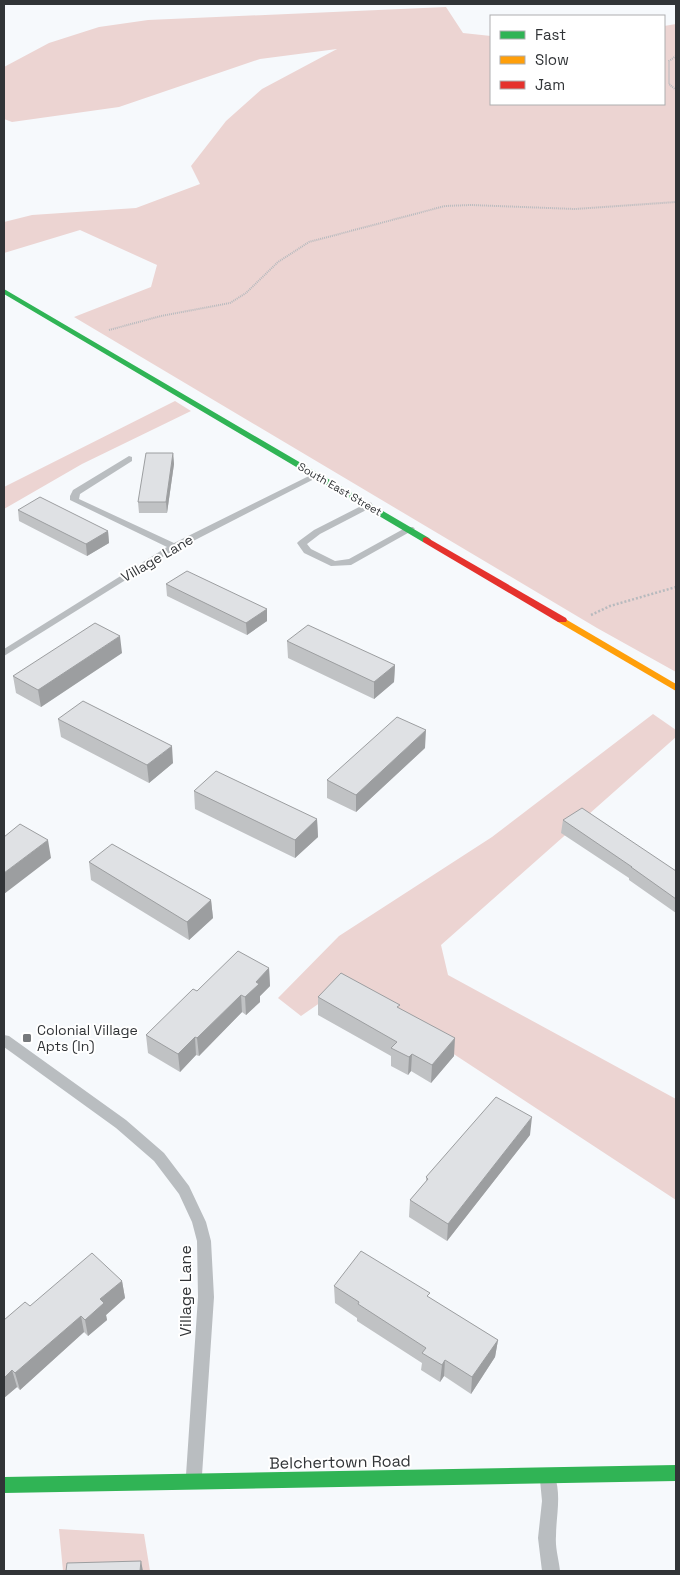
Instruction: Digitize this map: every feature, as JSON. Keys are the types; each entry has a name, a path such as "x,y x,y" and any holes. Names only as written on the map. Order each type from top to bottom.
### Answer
{"main road":[{"name":"South East Street","path":"4,291 410,529 676,688"},
{"name":"Belchertown Road","path":"4,1485 548,1476 676,1472"}],"lane":[{"path":"129,459 76,492 75,500 175,547"},
{"name":"Village Lane","path":"4,653 175,547 240,512 318,476"},
{"path":"369,505 317,532 302,543 307,551 334,564 351,562 410,529"},
{"name":"Village Lane","path":"4,1040 121,1124 159,1157 184,1190 199,1222 204,1241 206,1297 193,1481"},
{"path":"548,1476 550,1501 547,1538 551,1571"}],"path":[{"path":"676,56 669,61 669,84 676,90"},
{"path":"83,338 160,316 230,303 246,293 278,262 309,242 445,206 471,205 541,209 676,202"},
{"path":"571,625 610,606 676,587"}],"shaded area":[{"path":"446,7 463,33 490,36 490,105 665,105 665,26 676,24 676,672 597,628 74,317 151,287 157,265 80,230 4,253 4,222 32,215 136,208 200,184 191,166 226,121 262,89 337,49 260,59 119,107 12,122 4,119 4,67 49,43 99,27 148,20"},
{"path":"175,401 191,411 82,464 4,509 4,487"},
{"path":"653,714 676,730 676,737 441,945 448,975 676,1099 676,1200 347,984 301,1016 278,998 339,936 492,837"},
{"path":"59,1529 144,1534 150,1571 63,1571"}],"building":[{"path":"146,453 173,453 166,502 138,502"},
{"path":"40,497 108,531 86,544 18,510"},
{"path":"187,571 267,609 246,623 166,584"},
{"path":"95,623 120,636 38,690 13,676"},
{"path":"308,625 395,665 374,682 287,641"},
{"path":"83,701 172,746 147,765 58,719"},
{"path":"397,717 426,730 356,795 327,780"},
{"path":"216,771 317,819 295,840 194,791"},
{"path":"582,808 676,871 676,899 563,820"},
{"path":"20,824 48,840 4,873 4,837"},
{"path":"112,844 211,900 187,922 89,862"},
{"path":"238,951 269,968 256,982 259,984 245,997 241,995 178,1054 146,1035 193,989 197,991"},
{"path":"341,973 400,1005 397,1007 455,1038 432,1065 412,1054 409,1057 391,1048 397,1042 318,997"},
{"path":"496,1097 532,1117 448,1224 410,1200 428,1179 426,1177"},
{"path":"361,1251 430,1293 427,1296 498,1340 472,1377 445,1360 442,1365 422,1353 426,1348 358,1304 359,1302 334,1286"},
{"path":"92,1253 122,1281 100,1299 104,1303 85,1320 81,1316 15,1373 12,1370 4,1378 4,1320 25,1302 30,1306"},
{"path":"141,1561 140,1571 66,1571 67,1563"}],"traffic: fast":[{"path":"4,291 426,540"},
{"path":"4,1485 676,1473"}],"traffic: slow":[{"path":"562,620 676,688"}],"traffic: jam":[{"path":"426,540 562,620"}],"place":[{"name":"Colonial Village Apts (In)","path":"27,1038"}]}
